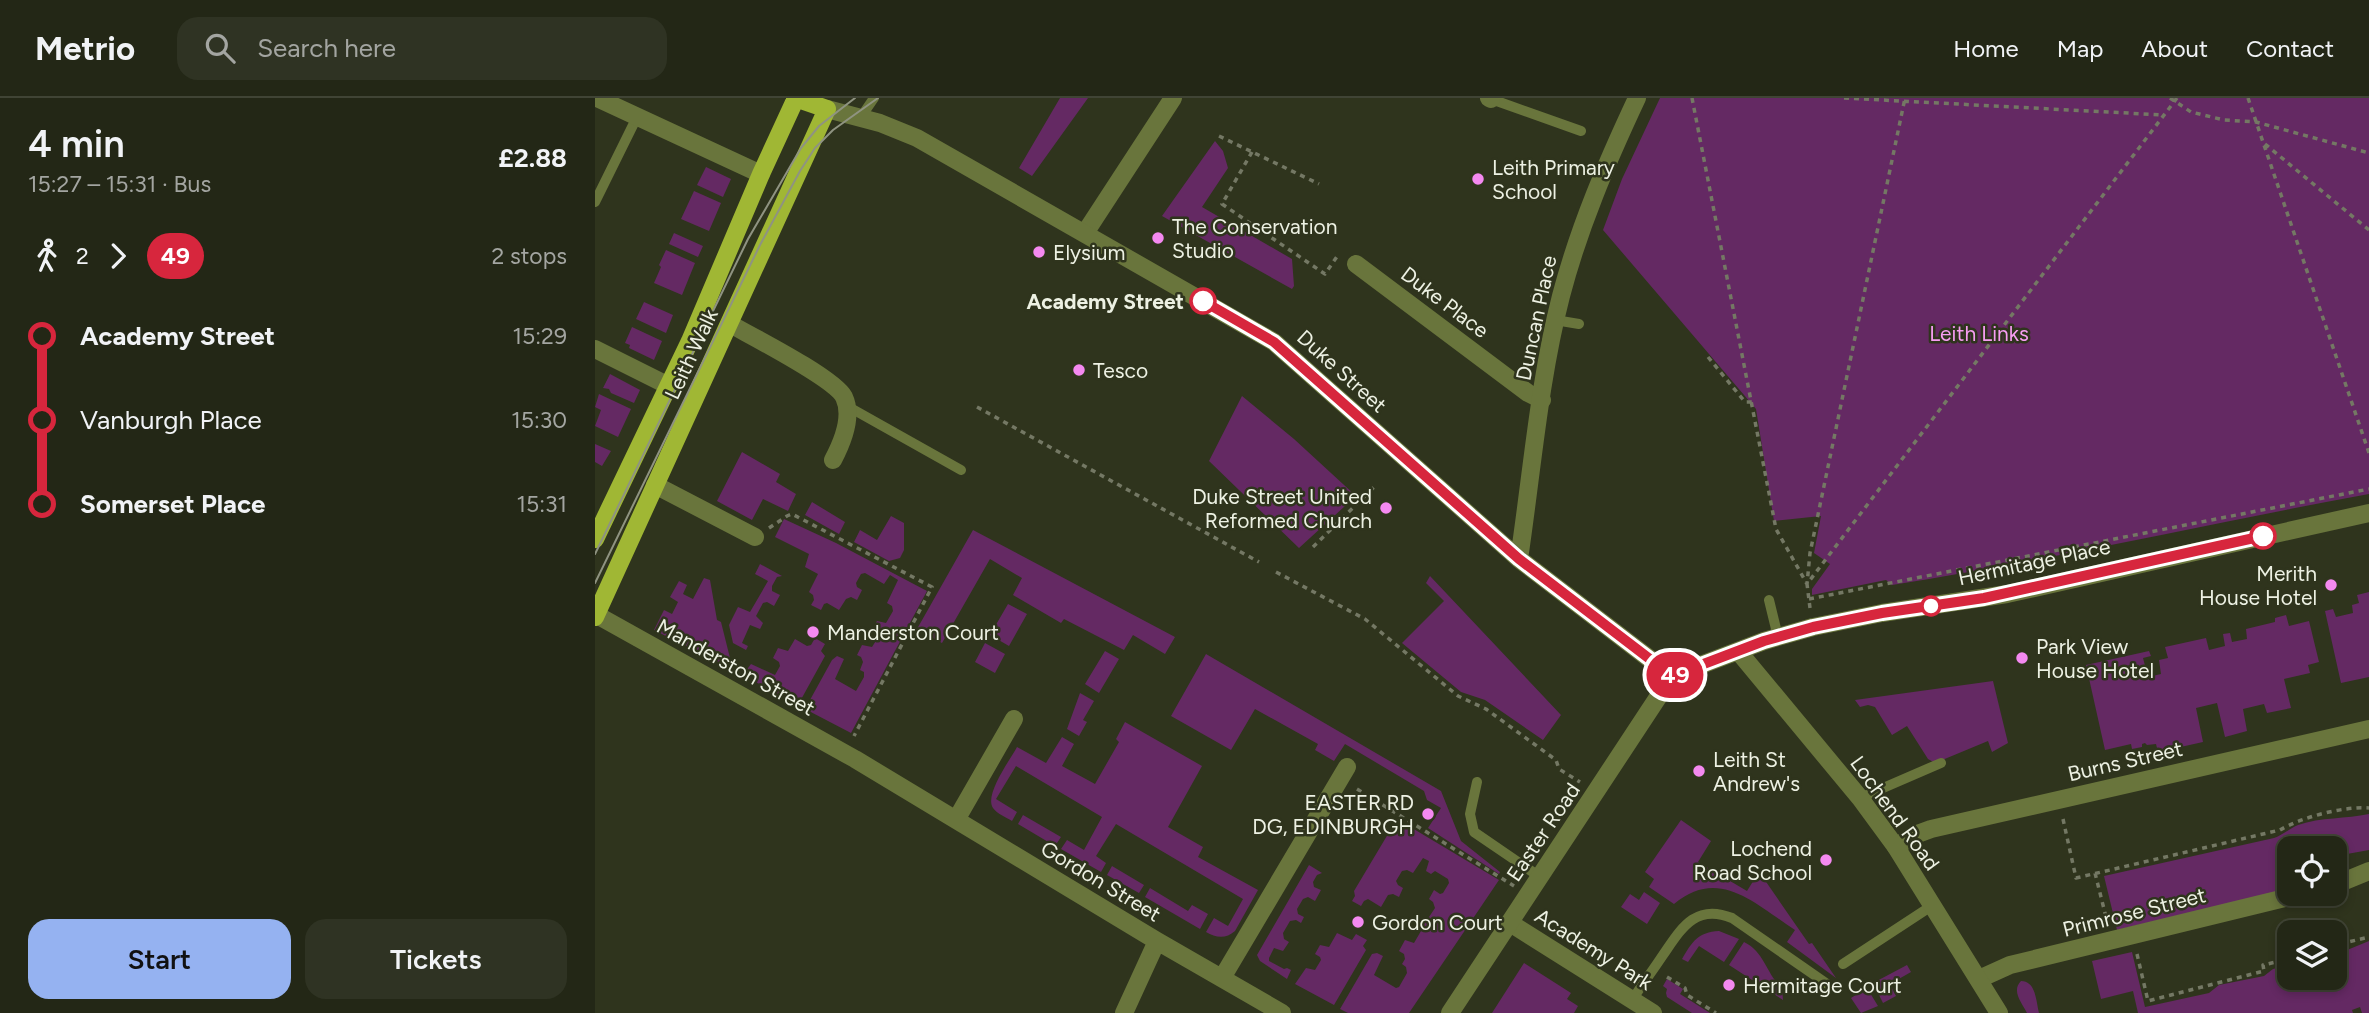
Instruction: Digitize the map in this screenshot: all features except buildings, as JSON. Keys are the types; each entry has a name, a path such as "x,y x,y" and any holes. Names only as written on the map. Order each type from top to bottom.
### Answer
{"main road":[{"path":"796,98 827,109"},
{"name":"Leith Walk","path":"595,539 661,382 690,341 796,98"},
{"name":"Leith Walk","path":"595,615 827,109"}],"street":[{"path":"597,98 761,174"},
{"path":"1085,233 1173,98"},
{"name":"Duncan Place","path":"1519,559 1555,320 1586,215 1637,98"},
{"name":"Duke Street","path":"827,109 899,129 917,138 1274,342 1519,559 1672,676"},
{"name":"Duke Place","path":"1356,264 1528,393 1542,400"},
{"path":"730,324 807,368 838,390 847,406 845,433 833,460"},
{"path":"595,349 661,382"},
{"path":"655,485 755,537"},
{"name":"Hermitage Place","path":"1672,676 1778,636 1813,627 1882,613 2007,594 2369,513"},
{"name":"Manderston Street","path":"595,615 850,756"},
{"name":"Lochend Road","path":"1738,651 1860,797 1896,847 1999,1013"},
{"name":"Easter Road","path":"1450,1013 1672,676"},
{"path":"956,820 1014,719"},
{"name":"Burns Street","path":"1896,847 1923,831 2369,729"},
{"name":"Gordon Street","path":"850,756 1157,942 1282,1013"},
{"path":"1222,978 1343,773"},
{"path":"2347,880 2369,872"},
{"name":"Primrose Street","path":"1979,979 2010,965 2277,900"},
{"name":"Academy Park","path":"1510,923 1653,1013"},
{"path":"1124,1013 1157,942"}],"lane":[{"path":"861,117 874,98"},
{"path":"1490,98 1581,131"},
{"path":"595,202 637,117"},
{"path":"1555,320 1579,324"},
{"path":"847,406 961,470"},
{"path":"1769,600 1778,636"},
{"path":"1860,797 1941,764"},
{"path":"1477,782 1470,814 1474,832 1539,877"},
{"path":"1843,964 1933,905"},
{"path":"1632,1000 1681,928 1705,914 1720,914 1732,918 1833,988"}],"path":[{"path":"1692,98 1776,529 1807,584"},
{"path":"1844,98 2164,115"},
{"path":"2169,98 2192,112 2210,117 2256,122 2369,153"},
{"path":"2248,98 2369,453"},
{"path":"1813,627 1807,584 1810,553 1905,100"},
{"path":"1807,584 2176,100"},
{"path":"1219,136 1319,184"},
{"path":"2263,142 2369,230"},
{"path":"1252,152 1222,204 1325,274 1340,251 1356,264"},
{"path":"1531,295 1537,299 1536,302"},
{"path":"1708,357 1745,402 1752,402"},
{"path":"977,407 1259,562"},
{"path":"1313,547 1375,486"},
{"path":"1809,599 2369,489"},
{"path":"755,537 792,514 932,587 850,756"},
{"path":"1276,572 1365,619 1458,696 1486,709 1556,760 1559,769 1596,792"},
{"path":"1343,773 1528,895"},
{"path":"2059,800 2076,877 2280,830 2293,822 2355,807 2369,808"},
{"path":"2095,873 2112,940"},
{"path":"2133,935 2148,1001 2264,971 2263,965 2277,962"},
{"path":"2347,942 2369,937"},
{"path":"1654,968 1685,988 1687,995 1716,1013"}],"green space":[{"path":"1060,98 1088,98 1032,176 1019,168"},
{"name":"Leith Links","path":"1660,98 2369,98 2369,494 2012,564 1892,585 1886,580 1812,595 1812,589 1830,564 1814,553 1821,516 1774,521 1756,409 1603,230 1622,179"},
{"path":"1215,141 1223,151 1228,168 1202,207 1292,259 1292,289 1162,216"},
{"path":"706,167 731,179 723,197 697,185"},
{"path":"694,191 721,203 709,231 681,219"},
{"path":"674,233 703,246 698,257 669,244"},
{"path":"666,250 695,263 682,295 654,283"},
{"path":"644,302 673,315 666,333 636,319"},
{"path":"632,327 662,341 654,360 629,348 630,345 625,343"},
{"path":"610,374 640,390 634,403 603,388"},
{"path":"599,394 631,409 618,437 595,426 601,410 595,407"},
{"path":"1242,396 1356,496 1299,548 1209,461"},
{"path":"595,444 611,451 602,466 595,462"},
{"path":"742,452 780,474 776,482 796,494 788,511 763,499 752,520 717,501"},
{"path":"812,502 845,522 839,534 805,515"},
{"path":"891,516 904,523 904,550 900,558 889,561 854,542 860,530 877,540"},
{"path":"784,519 927,591 851,733 805,709 832,660 837,656 844,659 835,679 856,691 864,677 864,672 860,670 863,662 857,655 862,645 872,647 879,636 878,629 874,626 877,621 886,623 893,611 892,606 887,603 898,580 890,575 884,584 865,573 861,574 856,583 862,590 857,600 851,597 846,599 839,610 827,603 821,610 811,605 814,600 809,592 818,574 805,567 809,554 775,537"},
{"path":"973,530 1175,637 1165,654 1133,635 1124,650 1064,619 1061,623 1013,595 1022,578 990,559 942,643 917,629"},
{"path":"760,564 782,576 777,577 772,586 772,591 780,595 774,606 763,603 756,616 763,623 760,629 750,625 742,643 748,646 746,650 733,643 729,625 738,607 750,612 768,581 755,574"},
{"path":"1430,576 1561,715 1543,740 1485,700 1461,692 1402,643 1444,601 1426,583"},
{"path":"704,578 710,580 717,620 721,622 733,670 654,630 664,610 672,614 678,602 670,597 679,581 687,585 683,594 693,599"},
{"path":"2369,592 2369,677 2341,683 2325,611 2333,609 2336,617 2353,613 2352,605 2359,603 2357,595"},
{"path":"1008,604 1027,614 1009,646 990,635"},
{"path":"2286,615 2289,626 2309,621 2319,662 2308,665 2310,673 2284,679 2291,708 2267,713 2264,704 2243,709 2247,731 2225,737 2217,703 2196,708 2203,742 2158,752 2156,744 2145,743 2142,747 2132,749 2131,744 2105,750 2086,665 2149,651 2151,656 2143,658 2148,677 2161,674 2159,660 2168,658 2165,647 2206,638 2209,650 2225,646 2223,634 2230,633 2232,642 2247,639 2246,629 2275,622 2275,618"},
{"path":"815,638 825,644 821,651 825,656 798,705 752,680 754,676 745,672 751,664 775,675 780,666 773,658 778,648 788,651 795,639 807,646 811,645"},
{"path":"985,643 1005,654 995,673 975,662"},
{"path":"1105,651 1119,659 1099,693 1085,684"},
{"path":"1206,654 1441,791 1461,841 1500,872 1499,874 1428,828 1441,808 1427,800 1424,791 1345,744 1334,761 1315,750 1318,744 1255,709 1231,750 1171,716"},
{"path":"1993,681 2008,743 1992,752 1988,741 1935,763 1928,759 1907,726 1892,735 1875,707 1860,707 1855,700"},
{"path":"1080,693 1094,701 1083,720 1087,722 1079,736 1067,729"},
{"path":"1125,722 1202,766 1168,827 1203,847 1198,857 1258,890 1235,931 1228,935 1217,936 1206,932 1214,918 1228,926 1243,899 1116,824 1096,856 1106,863 1101,872 1061,849 1067,840 1084,850 1102,817 1016,766 996,799 1017,812 1012,821 993,808 991,802 995,786 1017,747 1046,763 1062,737 1074,744 1062,766 1095,784 1119,742 1116,739"},
{"path":"2369,814 2369,850 2347,854 2347,836 2278,836 2307,822"},
{"path":"1023,815 1061,837 1055,846 1018,824"},
{"path":"1397,819 1499,880 1409,1013 1348,1013 1340,1009 1372,954 1383,956 1374,975 1396,988 1399,987 1407,973 1402,964 1404,954 1399,951 1405,940 1414,943 1421,931 1415,923 1418,918 1427,920 1435,908 1429,899 1434,890 1443,893 1449,883 1448,879 1435,871 1431,874 1426,871 1429,861 1423,858 1413,873 1402,871 1396,881 1403,888 1399,897 1388,895 1381,907 1368,899 1361,906 1352,901 1354,891"},
{"path":"1681,820 1711,841 1698,862 1747,891 1757,875 1762,876 1836,978 1787,942 1795,930 1751,900 1722,889 1706,888 1690,893 1674,904 1649,887 1654,879 1645,872"},
{"path":"2277,836 2277,892 2117,930 2104,876"},
{"path":"1309,865 1322,873 1317,875 1313,882 1314,887 1321,890 1315,901 1308,897 1303,899 1297,909 1298,914 1304,917 1301,923 1290,921 1283,933 1284,939 1289,942 1283,951 1274,948 1269,958 1269,961 1291,970 1287,979 1260,961 1257,955"},
{"path":"1112,866 1144,885 1139,893 1107,875"},
{"path":"1150,888 1188,911 1192,905 1208,914 1200,929 1145,897"},
{"path":"1644,892 1660,903 1647,924 1621,907 1630,894 1639,900"},
{"path":"1719,931 1739,939 1724,962 1699,946 1688,962 1682,959 1696,939 1706,933"},
{"path":"1337,933 1352,940 1356,934 1367,940 1363,946 1366,950 1334,1005 1295,984 1306,968 1315,970 1321,960 1315,954 1320,945 1329,947"},
{"path":"2369,941 2369,1013 2362,1013 2360,1007 2352,1010 2353,1013 2138,1013 2133,991 2101,999 2092,961 2132,952 2145,1007 2209,993 2219,985 2264,976 2277,968 2277,990 2347,990 2347,950"},
{"path":"1744,942 1757,951 1782,988 1783,1000 1729,965"},
{"path":"1524,963 1571,993 1567,999 1578,1006 1574,1013 1492,1013"},
{"path":"1907,965 1911,972 1890,984 1896,996 1883,1003 1873,983"},
{"path":"1667,979 1683,989 1680,994 1710,1013 1692,1013 1667,997 1667,989 1663,986"},
{"path":"2021,981 2030,984 2039,1013 2027,1013 2018,997 2017,989"},
{"path":"1867,988 1878,1006 1861,1013 1851,998"}],"tram line":[{"path":"595,554 748,239 801,148 819,126 855,98"},
{"path":"595,583 760,245 800,171 815,148 833,130 878,98"}],"bus line":[{"name":"49","path":"1203,301 1274,342 1519,559 1672,676 1764,641 1813,627 1882,613 2007,594 2263,536"}],"place":[{"name":"Leith Primary School","path":"1478,179"},
{"name":"The Conservation Studio","path":"1158,238"},
{"name":"Elysium","path":"1039,252"},
{"name":"Academy Street","path":"1203,301"},
{"name":"Tesco","path":"1079,370"},
{"name":"Duke Street United Reformed Church","path":"1386,508"},
{"name":"Merith House Hotel","path":"2331,585"},
{"name":"Manderston Court","path":"813,632"},
{"name":"Park View House Hotel","path":"2022,658"},
{"name":"Leith St Andrew's","path":"1699,771"},
{"name":"EASTER RD DG, EDINBURGH","path":"1428,814"},
{"name":"Lochend Road School","path":"1826,860"},
{"name":"Gordon Court","path":"1358,922"},
{"name":"Hermitage Court","path":"1729,985"}]}
